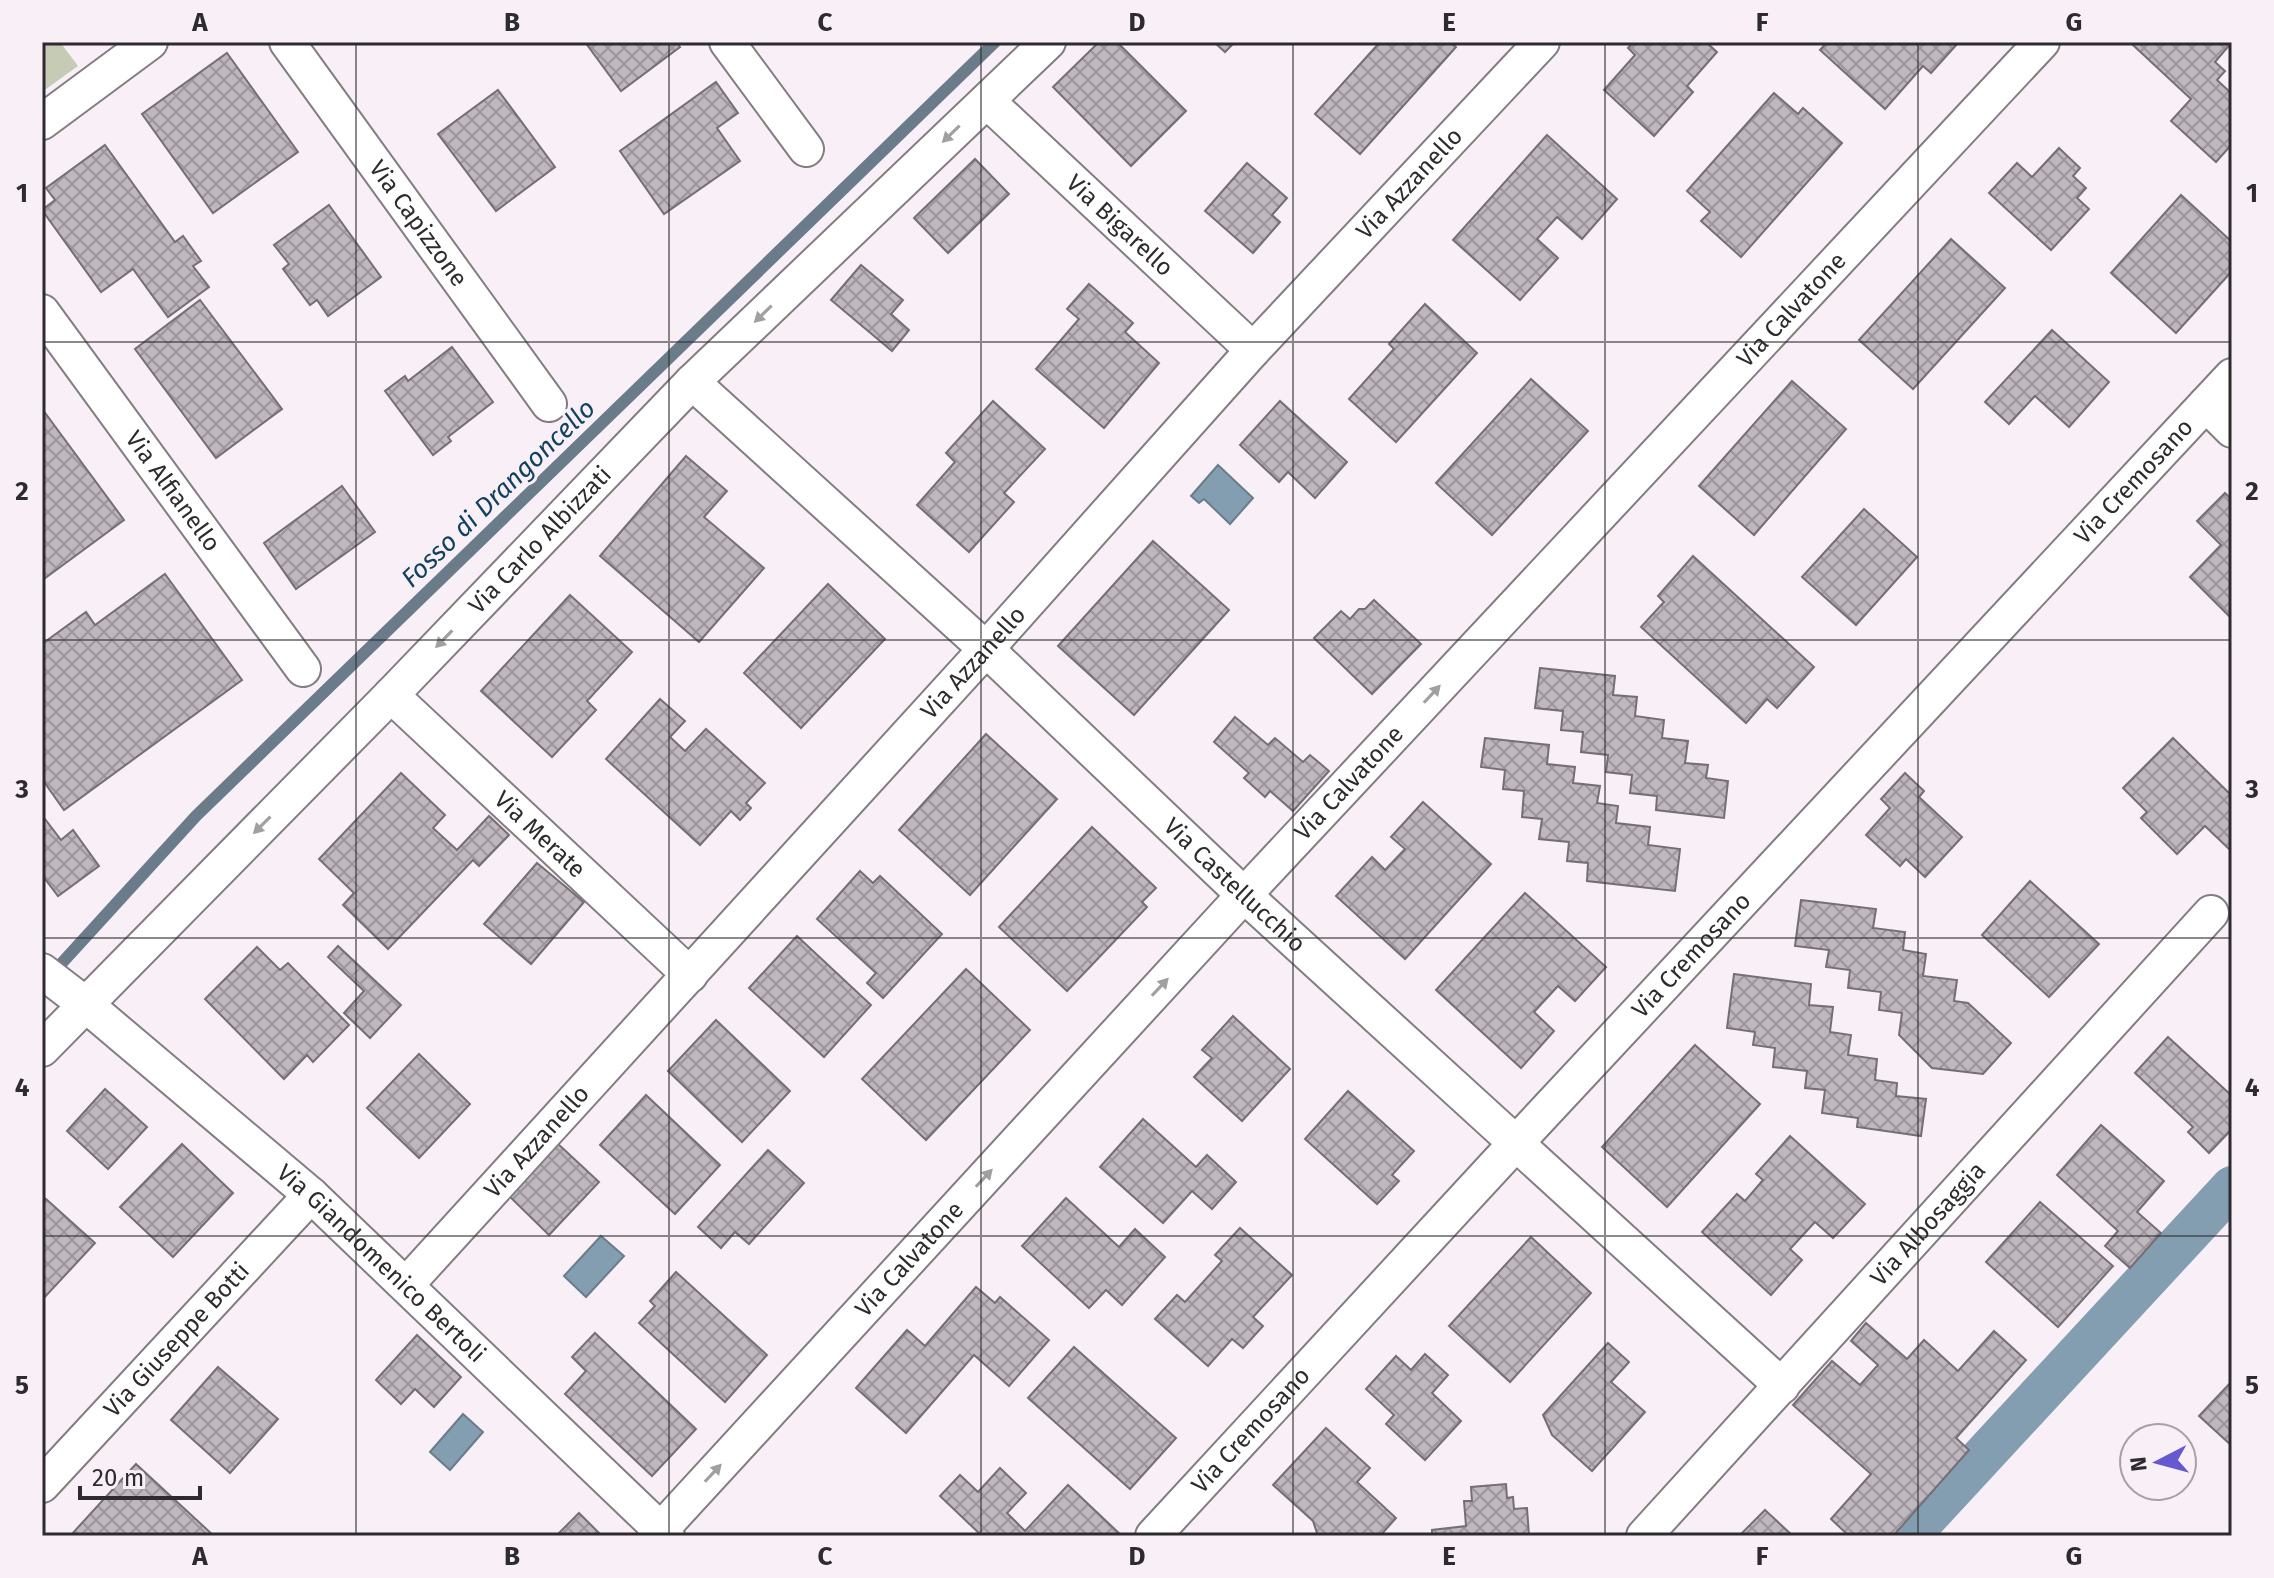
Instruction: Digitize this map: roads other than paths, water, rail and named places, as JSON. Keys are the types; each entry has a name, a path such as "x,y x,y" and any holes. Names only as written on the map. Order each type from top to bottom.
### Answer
{"street":[{"path":"42,122 150,42"},
{"name":"Via Capizzone","path":"287,42 549,404"},
{"path":"727,42 806,149"},
{"name":"Via Carlo Albizzati","path":"42,1049 391,695 692,382 1048,42"},
{"name":"Via Azzanello","path":"406,1285 986,649 1253,350 1542,42"},
{"name":"Via Calvatone","path":"661,1534 1244,895 2042,42"},
{"name":"Via Bigarello","path":"987,101 1253,350"},
{"name":"Via Alfianello","path":"42,312 303,669"},
{"name":"Via Cremosano","path":"1153,1536 2232,376"},
{"name":"Via Castellucchio","path":"692,382 986,649 1244,895 1782,1386"},
{"path":"2206,404 2232,430"},
{"name":"Via Merate","path":"391,695 690,975"},
{"name":"Via Albosaggia","path":"1644,1536 2211,913"},
{"name":"Via Giandomenico Bertoli","path":"42,971 311,1195 661,1534"},
{"name":"Via Giuseppe Botti","path":"42,1485 311,1195"}],"water":[{"path":"1218,465 1253,498 1230,524 1204,499 1199,503 1191,496"},
{"path":"601,1236 624,1256 586,1297 564,1276"},
{"path":"463,1414 483,1432 450,1470 430,1452"}],"waterway":[{"name":"Fosso di Drangoncello","path":"50,976 196,816 995,42"},
{"path":"1909,1536 2232,1187"}]}
